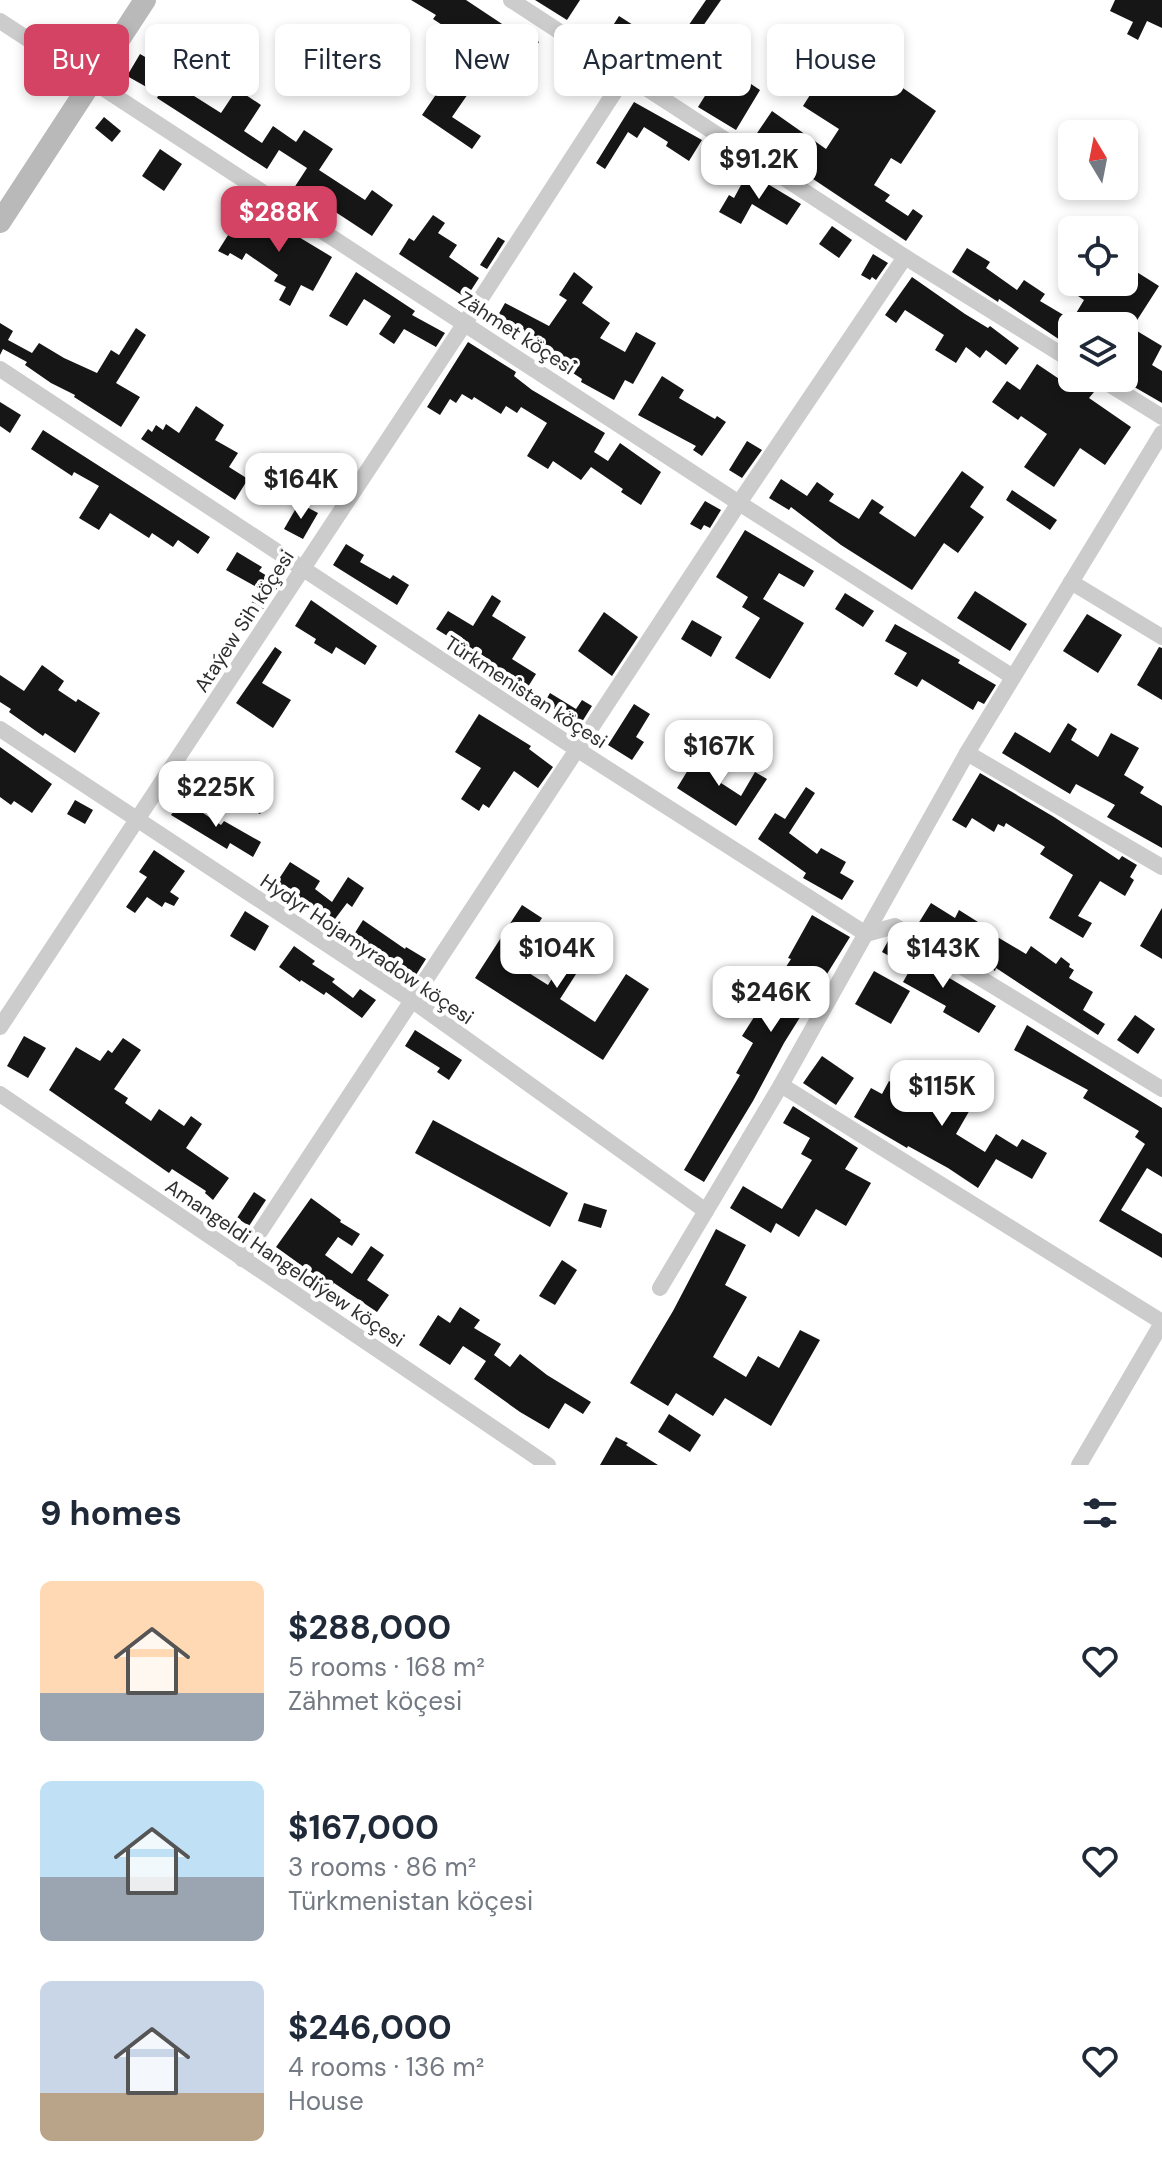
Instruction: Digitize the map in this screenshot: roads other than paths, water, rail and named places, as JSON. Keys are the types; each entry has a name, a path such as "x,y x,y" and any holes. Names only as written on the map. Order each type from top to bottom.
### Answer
{"main road":[{"path":"120,24 134,0"},
{"path":"127,24 145,0"},
{"path":"0,205 76,96"},
{"path":"0,222 77,96"}],"street":[{"path":"511,0 554,29"},
{"name":"Zähmet köçesi","path":"0,21 24,37"},
{"name":"Zähmet köçesi","path":"116,96 739,503 1013,677"},
{"name":"Ataýew Sih köçesi","path":"0,1027 612,96"},
{"path":"656,96 1058,352"},
{"path":"242,1259 739,503 905,257"},
{"name":"Türkmenistan köçesi","path":"0,369 578,750 866,934"},
{"path":"1122,392 1162,417"},
{"path":"660,1288 781,1085 967,753 1162,433"},
{"path":"1071,582 1162,637"},
{"name":"Hydyr Hojamyradow köçesi","path":"0,729 413,1001 706,1211"},
{"path":"967,753 1162,867"},
{"path":"866,934 895,926 1162,1089"},
{"path":"781,1085 1162,1322 1079,1465"},
{"name":"Amangeldi Hangeldiýew köçesi","path":"0,1094 548,1465"}]}
